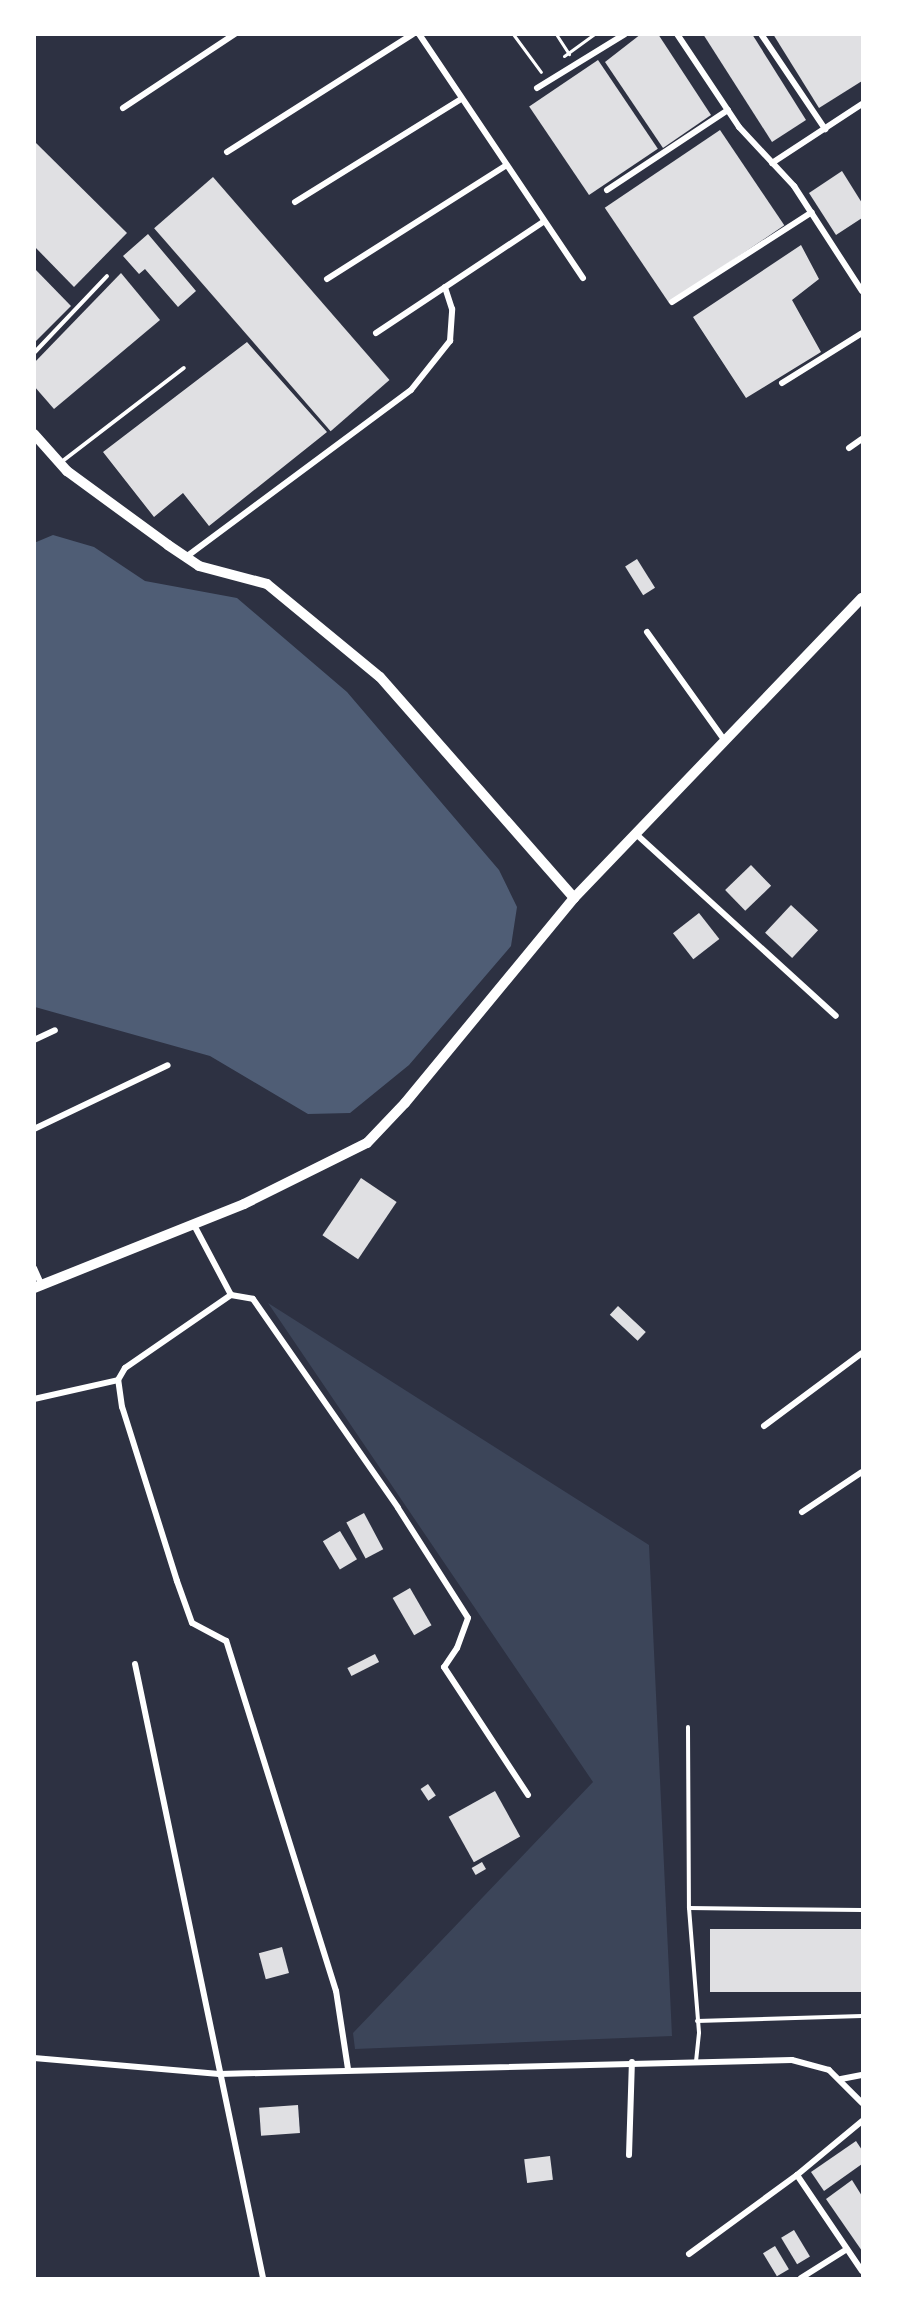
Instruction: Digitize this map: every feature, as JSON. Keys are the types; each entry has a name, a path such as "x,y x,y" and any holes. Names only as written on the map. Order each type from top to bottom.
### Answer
{"street":[{"path":"123,108 235,34"},
{"path":"227,152 413,34"},
{"path":"419,34 505,166 583,278"},
{"path":"537,88 625,34"},
{"path":"677,34 728,110 812,212 862,291"},
{"path":"761,34 825,129"},
{"path":"295,202 461,99"},
{"path":"772,163 862,104"},
{"path":"608,190 728,110"},
{"path":"327,279 505,166"},
{"path":"672,302 812,212"},
{"path":"376,333 543,222"},
{"path":"186,557 411,390 450,341 452,309 445,287"},
{"path":"782,383 862,333"},
{"path":"34,434 60,463 186,557 199,566 267,584 380,676 574,898"},
{"path":"849,448 862,439"},
{"path":"34,1268 38,1287 280,1188 367,1143 405,1103 574,898 862,598"},
{"path":"647,632 725,741"},
{"path":"636,834 836,1016"},
{"path":"34,1040 55,1030"},
{"path":"34,1129 168,1065"},
{"path":"194,1225 231,1295"},
{"path":"348,2069 336,1991 226,1641 192,1623 122,1407 118,1380 125,1368 231,1295 254,1299 391,1499 468,1618 457,1648 444,1667 528,1795"},
{"path":"764,1426 862,1353"},
{"path":"34,1399 118,1380"},
{"path":"802,1512 862,1472"},
{"path":"135,1664 263,2278"},
{"path":"34,2058 219,2074 632,2062 792,2060 829,2070 841,2079 862,2103"},
{"path":"629,2155 632,2062"},
{"path":"841,2079 862,2075"},
{"path":"688,2254 797,2175 862,2121"},
{"path":"797,2175 862,2271"},
{"path":"801,2278 847,2249"}],"lane":[{"path":"34,353 107,276"},
{"path":"60,463 184,368"},
{"path":"688,1727 689,1908 697,2021 696,2061"},
{"path":"689,1908 862,1910"},
{"path":"697,2021 862,2016"}],"path":[{"path":"556,34 568,53"},
{"path":"558,60 594,34"},
{"path":"514,35 539,73 549,66"}],"shaded area":[{"path":"53,535 94,547 145,581 237,598 347,692 499,870 517,907 511,946 409,1065 350,1113 308,1114 210,1056 35,1007 34,543"},
{"path":"268,1303 649,1545 672,2036 355,2049 353,2033 593,1782"}],"building":[{"path":"641,34 658,34 711,115 663,148 605,62"},
{"path":"703,34 752,34 806,120 772,142"},
{"path":"773,34 862,34 862,81 819,108"},
{"path":"598,60 658,149 589,195 529,106"},
{"path":"720,130 784,225 669,303 605,208"},
{"path":"34,141 127,233 74,287 34,246"},
{"path":"842,171 862,203 862,218 836,235 809,193"},
{"path":"213,177 389,380 331,431 154,228"},
{"path":"148,234 196,291 178,307 145,269 139,274 123,256"},
{"path":"801,245 819,279 792,300 821,352 746,398 693,317"},
{"path":"34,268 71,306 34,343"},
{"path":"121,273 160,320 54,409 34,386 34,363"},
{"path":"247,342 327,432 209,526 183,493 154,517 103,452"},
{"path":"637,559 655,588 643,595 625,566"},
{"path":"751,865 771,886 745,911 725,890"},
{"path":"791,905 818,930 792,958 765,933"},
{"path":"699,913 719,939 693,959 673,933"},
{"path":"361,1178 397,1202 358,1259 322,1235"},
{"path":"618,1306 646,1332 638,1341 610,1315"},
{"path":"364,1513 383,1549 366,1559 346,1522"},
{"path":"340,1531 357,1559 340,1570 323,1541"},
{"path":"410,1588 432,1625 414,1635 393,1598"},
{"path":"375,1654 379,1662 351,1676 347,1668"},
{"path":"428,1784 436,1796 428,1801 421,1789"},
{"path":"495,1791 520,1836 474,1862 449,1817"},
{"path":"482,1862 486,1869 476,1875 472,1868"},
{"path":"710,1929 862,1929 862,1992 710,1992"},
{"path":"282,1947 289,1973 266,1979 259,1953"},
{"path":"298,2105 300,2133 261,2136 259,2108"},
{"path":"856,2141 862,2150 862,2164 824,2191 811,2172"},
{"path":"550,2156 553,2180 527,2183 524,2159"},
{"path":"852,2180 862,2196 862,2251 826,2199"},
{"path":"794,2230 810,2257 797,2264 781,2238"},
{"path":"775,2246 789,2269 777,2276 763,2253"}]}
